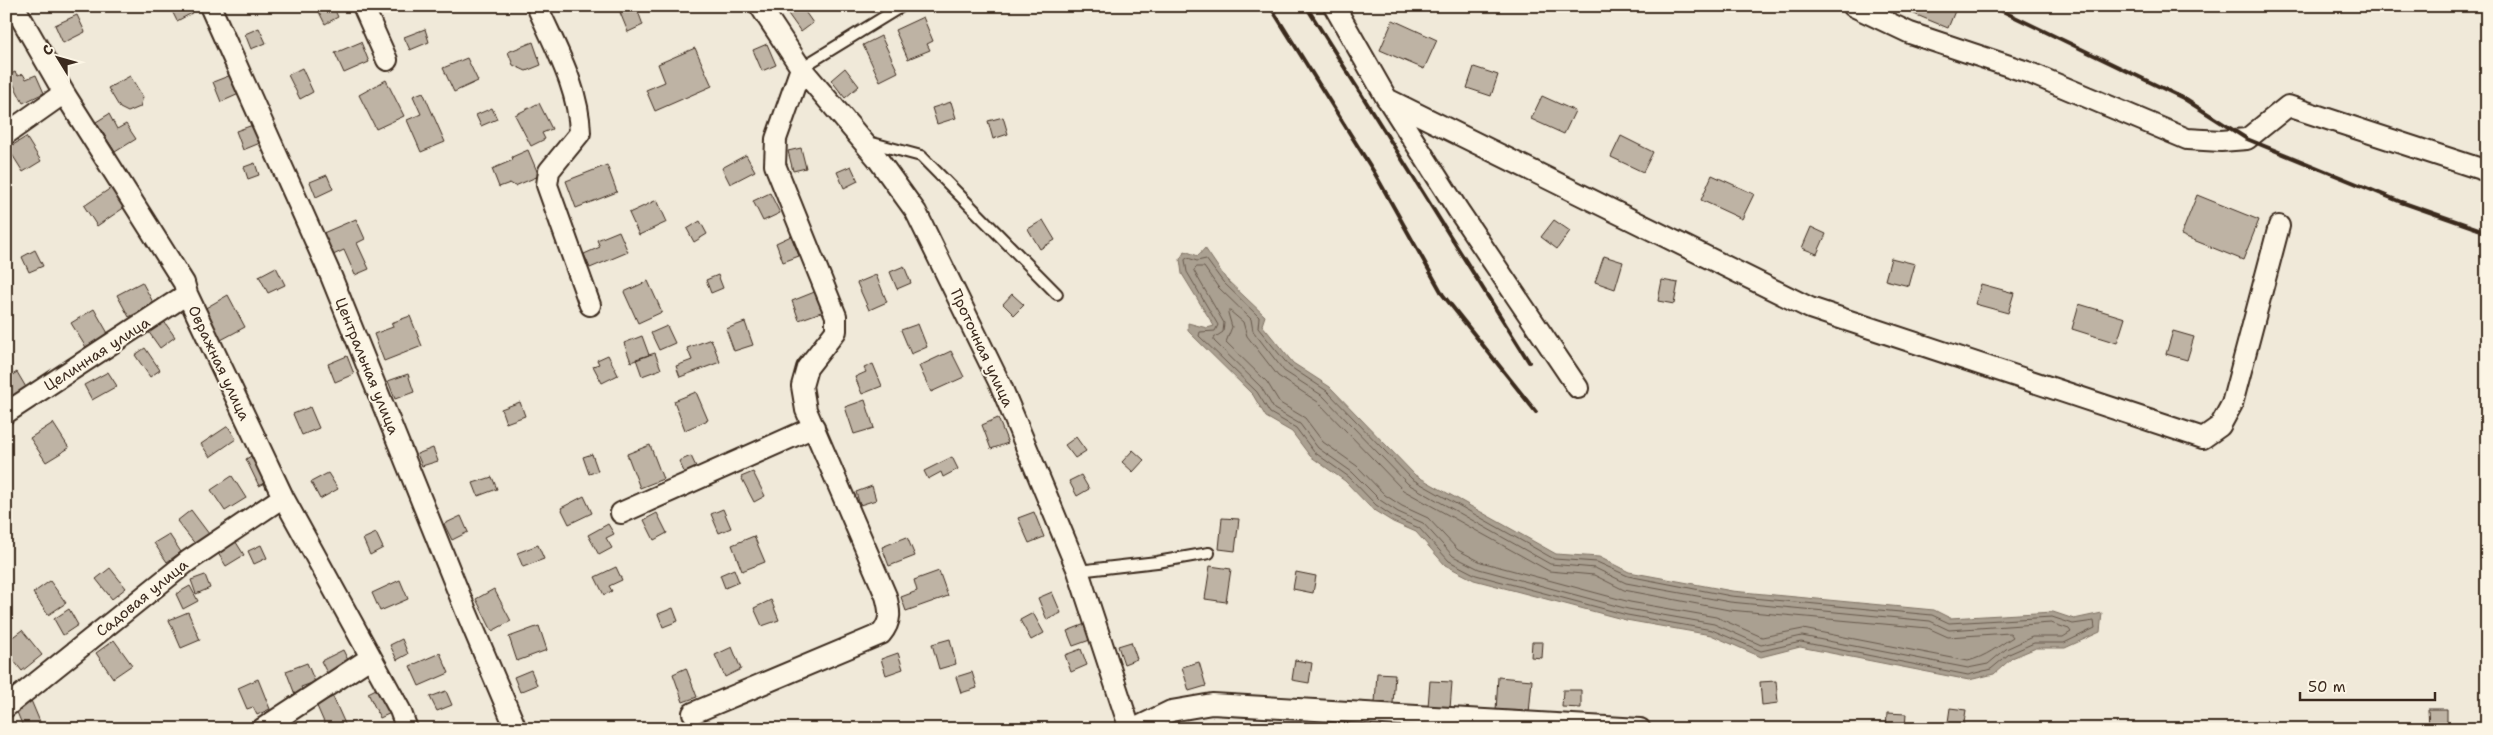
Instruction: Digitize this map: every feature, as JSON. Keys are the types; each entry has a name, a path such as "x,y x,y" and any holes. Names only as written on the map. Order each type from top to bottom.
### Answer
{"street":[{"name":"Овражная улица","path":"14,6 64,93 184,283 187,294 283,497 400,710 407,729"},
{"name":"Центральная улица","path":"210,6 331,276 466,611 516,729"},
{"path":"363,6 387,60"},
{"path":"537,6 564,66 577,102 580,118 580,133 549,171 547,185 590,306"},
{"name":"Проточная улица","path":"760,6 801,68 862,140 916,212 1001,386 1078,571 1132,729"},
{"path":"1334,6 1387,99 1458,210 1578,388"},
{"path":"1853,6 1910,32 2030,72 2187,139 2221,141 2247,139 2288,106 2487,171"},
{"path":"693,713 881,634 888,625 890,614 886,596 806,410 802,386 807,368 836,331 836,316 775,165 776,139 801,68"},
{"path":"6,134 64,93"},
{"path":"1387,99 1810,308 2203,438 2220,426 2232,404 2279,226"},
{"name":"Целинная улица","path":"6,413 187,294"},
{"path":"622,513 814,427"},
{"name":"Садовая улица","path":"6,707 188,561 283,497"},
{"path":"262,729 370,658"},
{"path":"1132,729 1171,711 1212,704 1640,729"}],"lane":[{"path":"801,68 902,6"},
{"path":"862,140 921,156 1057,294"},
{"path":"1078,571 1157,562 1209,553"}],"water":[{"path":"1205,248 1226,279 1265,316 1262,325 1293,363 1330,387 1415,475 1556,554 1599,557 1629,572 1732,591 1934,610 1950,618 2053,612 2074,619 2102,613 2100,632 2065,648 2036,648 2012,658 1994,674 1969,680 1800,647 1761,657 1711,635 1626,620 1474,580 1445,565 1416,532 1393,522 1372,509 1345,481 1310,456 1292,432 1266,417 1253,395 1188,331 1188,323 1207,328 1214,326 1182,274 1180,259 1185,251 1198,256"}],"building":[{"path":"189,6 192,13 177,21 170,7"},
{"path":"316,6 333,6 338,17 325,24"},
{"path":"627,6 636,6 643,25 628,32 619,10"},
{"path":"792,6 801,6 813,23 801,32 786,11"},
{"path":"1895,6 1957,6 1948,28"},
{"path":"77,15 85,32 63,43 55,25"},
{"path":"923,17 933,41 927,44 930,50 908,59 895,30"},
{"path":"1393,20 1437,40 1424,69 1380,50"},
{"path":"259,28 266,43 251,49 245,34"},
{"path":"425,29 429,42 410,50 404,37"},
{"path":"881,36 898,72 880,81 863,45"},
{"path":"361,42 369,62 344,73 335,53"},
{"path":"533,42 541,65 526,71 513,65 508,52"},
{"path":"767,44 776,65 762,71 753,50"},
{"path":"695,48 712,86 655,111 646,90 665,82 658,64"},
{"path":"467,58 478,81 454,92 443,68"},
{"path":"1474,67 1498,75 1491,96 1467,88"},
{"path":"302,68 313,92 300,99 288,75"},
{"path":"845,68 859,86 845,98 831,80"},
{"path":"15,72 18,76 23,74 26,79 36,75 44,93 23,103 9,75"},
{"path":"231,75 239,94 221,102 213,82"},
{"path":"130,76 143,97 140,107 128,112 120,108 108,88"},
{"path":"386,80 404,116 376,129 359,95"},
{"path":"423,92 445,142 421,152 407,120 421,114 413,96"},
{"path":"1542,96 1575,111 1564,134 1531,119"},
{"path":"951,102 956,118 937,124 932,108"},
{"path":"539,103 552,129 542,133 545,139 531,146 515,115"},
{"path":"492,108 497,119 481,126 476,115"},
{"path":"109,114 117,129 126,124 136,139 115,152 96,122"},
{"path":"1003,117 1008,134 993,139 988,121"},
{"path":"253,125 260,143 243,150 236,131"},
{"path":"1621,136 1653,152 1643,172 1611,157"},
{"path":"26,137 41,161 23,172 8,148"},
{"path":"801,148 806,168 793,171 788,151"},
{"path":"528,150 539,176 515,186 510,183 499,187 492,169 513,160 512,157"},
{"path":"746,155 755,171 730,184 722,168"},
{"path":"255,163 259,175 248,179 244,167"},
{"path":"607,165 617,192 576,208 566,181"},
{"path":"851,166 858,181 844,188 837,172"},
{"path":"327,175 333,189 316,197 310,182"},
{"path":"1712,175 1754,194 1742,219 1701,200"},
{"path":"111,188 125,207 97,226 84,206"},
{"path":"770,193 780,213 763,221 753,201"},
{"path":"2197,195 2259,220 2243,260 2181,235"},
{"path":"657,200 667,222 639,235 629,213"},
{"path":"356,219 365,239 357,243 369,269 355,275 344,250 331,256 321,234"},
{"path":"1043,220 1055,240 1040,249 1028,229"},
{"path":"1554,220 1570,231 1557,249 1541,237"},
{"path":"700,221 707,234 694,242 687,229"},
{"path":"1811,227 1826,234 1817,254 1802,248"},
{"path":"619,231 628,252 590,268 584,254 600,247 597,240"},
{"path":"791,236 799,256 783,262 776,243"},
{"path":"35,250 43,266 29,272 22,257"},
{"path":"1604,256 1623,262 1615,289 1595,282"},
{"path":"1891,258 1915,264 1909,286 1885,280"},
{"path":"904,266 911,283 897,289 890,272"},
{"path":"276,267 285,285 268,293 259,276"},
{"path":"718,275 723,288 711,293 706,280"},
{"path":"876,275 887,302 869,310 857,283"},
{"path":"1662,280 1678,283 1674,304 1658,301"},
{"path":"648,281 662,312 638,323 624,292"},
{"path":"142,282 154,304 129,317 117,295"},
{"path":"1981,284 2014,293 2008,313 1975,304"},
{"path":"817,291 824,311 799,320 792,301"},
{"path":"1012,294 1024,305 1014,315 1003,304"},
{"path":"228,295 245,327 221,340 204,309"},
{"path":"2079,304 2125,318 2117,343 2072,329"},
{"path":"94,309 109,335 87,349 71,323"},
{"path":"410,316 422,346 384,361 374,334 393,327 391,323"},
{"path":"163,320 175,337 160,348 148,331"},
{"path":"745,322 753,345 734,351 726,329"},
{"path":"918,324 927,347 911,354 901,330"},
{"path":"667,326 675,343 659,350 651,333"},
{"path":"2173,331 2194,337 2187,360 2166,354"},
{"path":"642,336 649,355 631,362 624,343"},
{"path":"711,339 720,362 680,377 676,366 692,360 687,348"},
{"path":"145,348 160,370 150,377 135,355"},
{"path":"6,350 11,359 6,361"},
{"path":"951,351 964,377 931,392 919,366"},
{"path":"655,353 661,369 642,376 636,359"},
{"path":"608,355 618,375 602,383 593,366 599,364 597,360"},
{"path":"347,356 354,374 335,382 328,364"},
{"path":"873,364 882,386 862,394 855,377 866,372 864,368"},
{"path":"17,372 27,389 12,398 6,388 6,379"},
{"path":"108,372 117,386 92,400 84,385"},
{"path":"408,374 414,392 395,399 388,381"},
{"path":"696,392 708,420 685,430 674,401"},
{"path":"865,400 874,428 854,434 845,407"},
{"path":"520,402 525,416 506,423 501,409"},
{"path":"310,407 319,428 302,435 293,414"},
{"path":"998,418 1008,443 991,449 982,425"},
{"path":"53,423 69,448 46,462 30,438"},
{"path":"228,426 236,439 210,457 201,444"},
{"path":"1076,437 1086,451 1075,458 1065,445"},
{"path":"650,445 663,479 640,488 627,454"},
{"path":"433,448 438,461 422,466 417,454"},
{"path":"1133,450 1144,460 1133,472 1122,462"},
{"path":"258,452 272,480 259,486 246,459"},
{"path":"592,454 598,471 589,474 583,457"},
{"path":"691,456 699,473 687,478 679,461"},
{"path":"952,457 958,469 943,477 941,472 928,479 924,471"},
{"path":"753,472 765,496 754,502 741,477"},
{"path":"328,473 338,489 320,499 311,482"},
{"path":"1081,475 1089,489 1077,496 1069,481"},
{"path":"232,476 246,498 225,511 211,490"},
{"path":"492,477 497,489 478,496 473,483"},
{"path":"872,486 876,500 860,505 856,492"},
{"path":"584,496 592,513 569,524 561,508"},
{"path":"723,509 731,528 719,533 711,514"},
{"path":"191,510 209,534 196,545 177,521"},
{"path":"1034,512 1044,537 1029,543 1018,518"},
{"path":"657,513 667,533 654,540 644,520"},
{"path":"461,516 468,532 452,540 444,524"},
{"path":"1222,518 1239,519 1235,551 1219,549"},
{"path":"608,524 614,534 606,538 612,548 599,555 588,535"},
{"path":"376,533 383,548 370,555 363,539"},
{"path":"169,534 181,552 167,562 154,543"},
{"path":"754,536 765,562 742,571 732,545"},
{"path":"907,537 915,556 889,566 882,547"},
{"path":"234,539 244,555 226,566 216,550"},
{"path":"261,545 267,558 254,564 248,551"},
{"path":"538,545 544,559 523,567 517,553"},
{"path":"1210,566 1231,569 1226,602 1205,599"},
{"path":"616,567 622,580 609,586 612,591 604,595 595,577"},
{"path":"110,568 126,588 112,599 96,579"},
{"path":"734,569 739,582 725,588 720,575"},
{"path":"939,571 948,596 906,611 901,597 917,591 914,580"},
{"path":"1296,572 1316,576 1313,593 1293,589"},
{"path":"205,575 210,588 196,594 191,580"},
{"path":"400,580 408,599 380,611 372,593"},
{"path":"50,581 66,603 48,615 33,593"},
{"path":"190,586 198,601 183,609 176,594"},
{"path":"494,589 511,621 492,631 476,599"},
{"path":"1052,592 1061,613 1047,620 1038,598"},
{"path":"771,600 779,620 762,626 754,608"},
{"path":"673,608 678,621 663,627 658,614"},
{"path":"69,609 78,625 63,635 54,619"},
{"path":"188,612 200,640 181,648 169,620"},
{"path":"1033,613 1044,633 1031,640 1020,620"},
{"path":"1085,624 1090,640 1073,646 1067,631"},
{"path":"539,626 547,650 517,661 509,637"},
{"path":"22,630 42,655 22,671 6,651 6,642"},
{"path":"402,639 408,654 397,660 390,645"},
{"path":"950,639 956,664 939,669 932,644"},
{"path":"114,640 132,665 113,678 96,653"},
{"path":"1131,642 1137,659 1124,664 1118,646"},
{"path":"1532,642 1543,642 1542,658 1531,657"},
{"path":"732,647 741,669 725,677 715,655"},
{"path":"1081,649 1087,665 1071,672 1065,655"},
{"path":"343,650 350,664 328,675 321,661"},
{"path":"440,653 449,673 419,686 410,666"},
{"path":"898,653 903,669 886,675 881,659"},
{"path":"1295,660 1312,663 1309,683 1292,680"},
{"path":"1199,662 1206,686 1189,691 1182,667"},
{"path":"307,663 315,682 301,687 304,694 296,697 286,671"},
{"path":"686,668 697,697 683,702 673,674"},
{"path":"531,670 537,685 520,692 514,677"},
{"path":"972,672 977,688 961,693 956,677"},
{"path":"1377,673 1395,674 1393,704 1375,703"},
{"path":"1498,677 1532,680 1529,713 1496,711"},
{"path":"258,679 270,709 257,715 253,707 247,709 238,688"},
{"path":"1430,681 1452,682 1450,709 1428,707"},
{"path":"1776,681 1778,703 1762,705 1760,682"},
{"path":"382,686 393,712 380,718 368,693"},
{"path":"1563,690 1581,690 1581,708 1562,707"},
{"path":"446,691 452,705 437,711 430,697"},
{"path":"333,697 346,726 339,729 327,729 316,704"},
{"path":"30,698 43,729 24,729 14,705"},
{"path":"1950,708 1966,710 1963,729 1947,729"},
{"path":"2428,709 2447,709 2447,729 2429,729"},
{"path":"1887,713 1906,714 1905,729 1886,729"},
{"path":"1360,721 1382,723 1381,729 1359,729"}],"railway":[{"path":"1270,6 1374,172 1443,295 1536,412"},
{"path":"1306,6 1529,362"},
{"path":"1992,6 2183,98 2247,139 2401,202 2487,232"}]}
